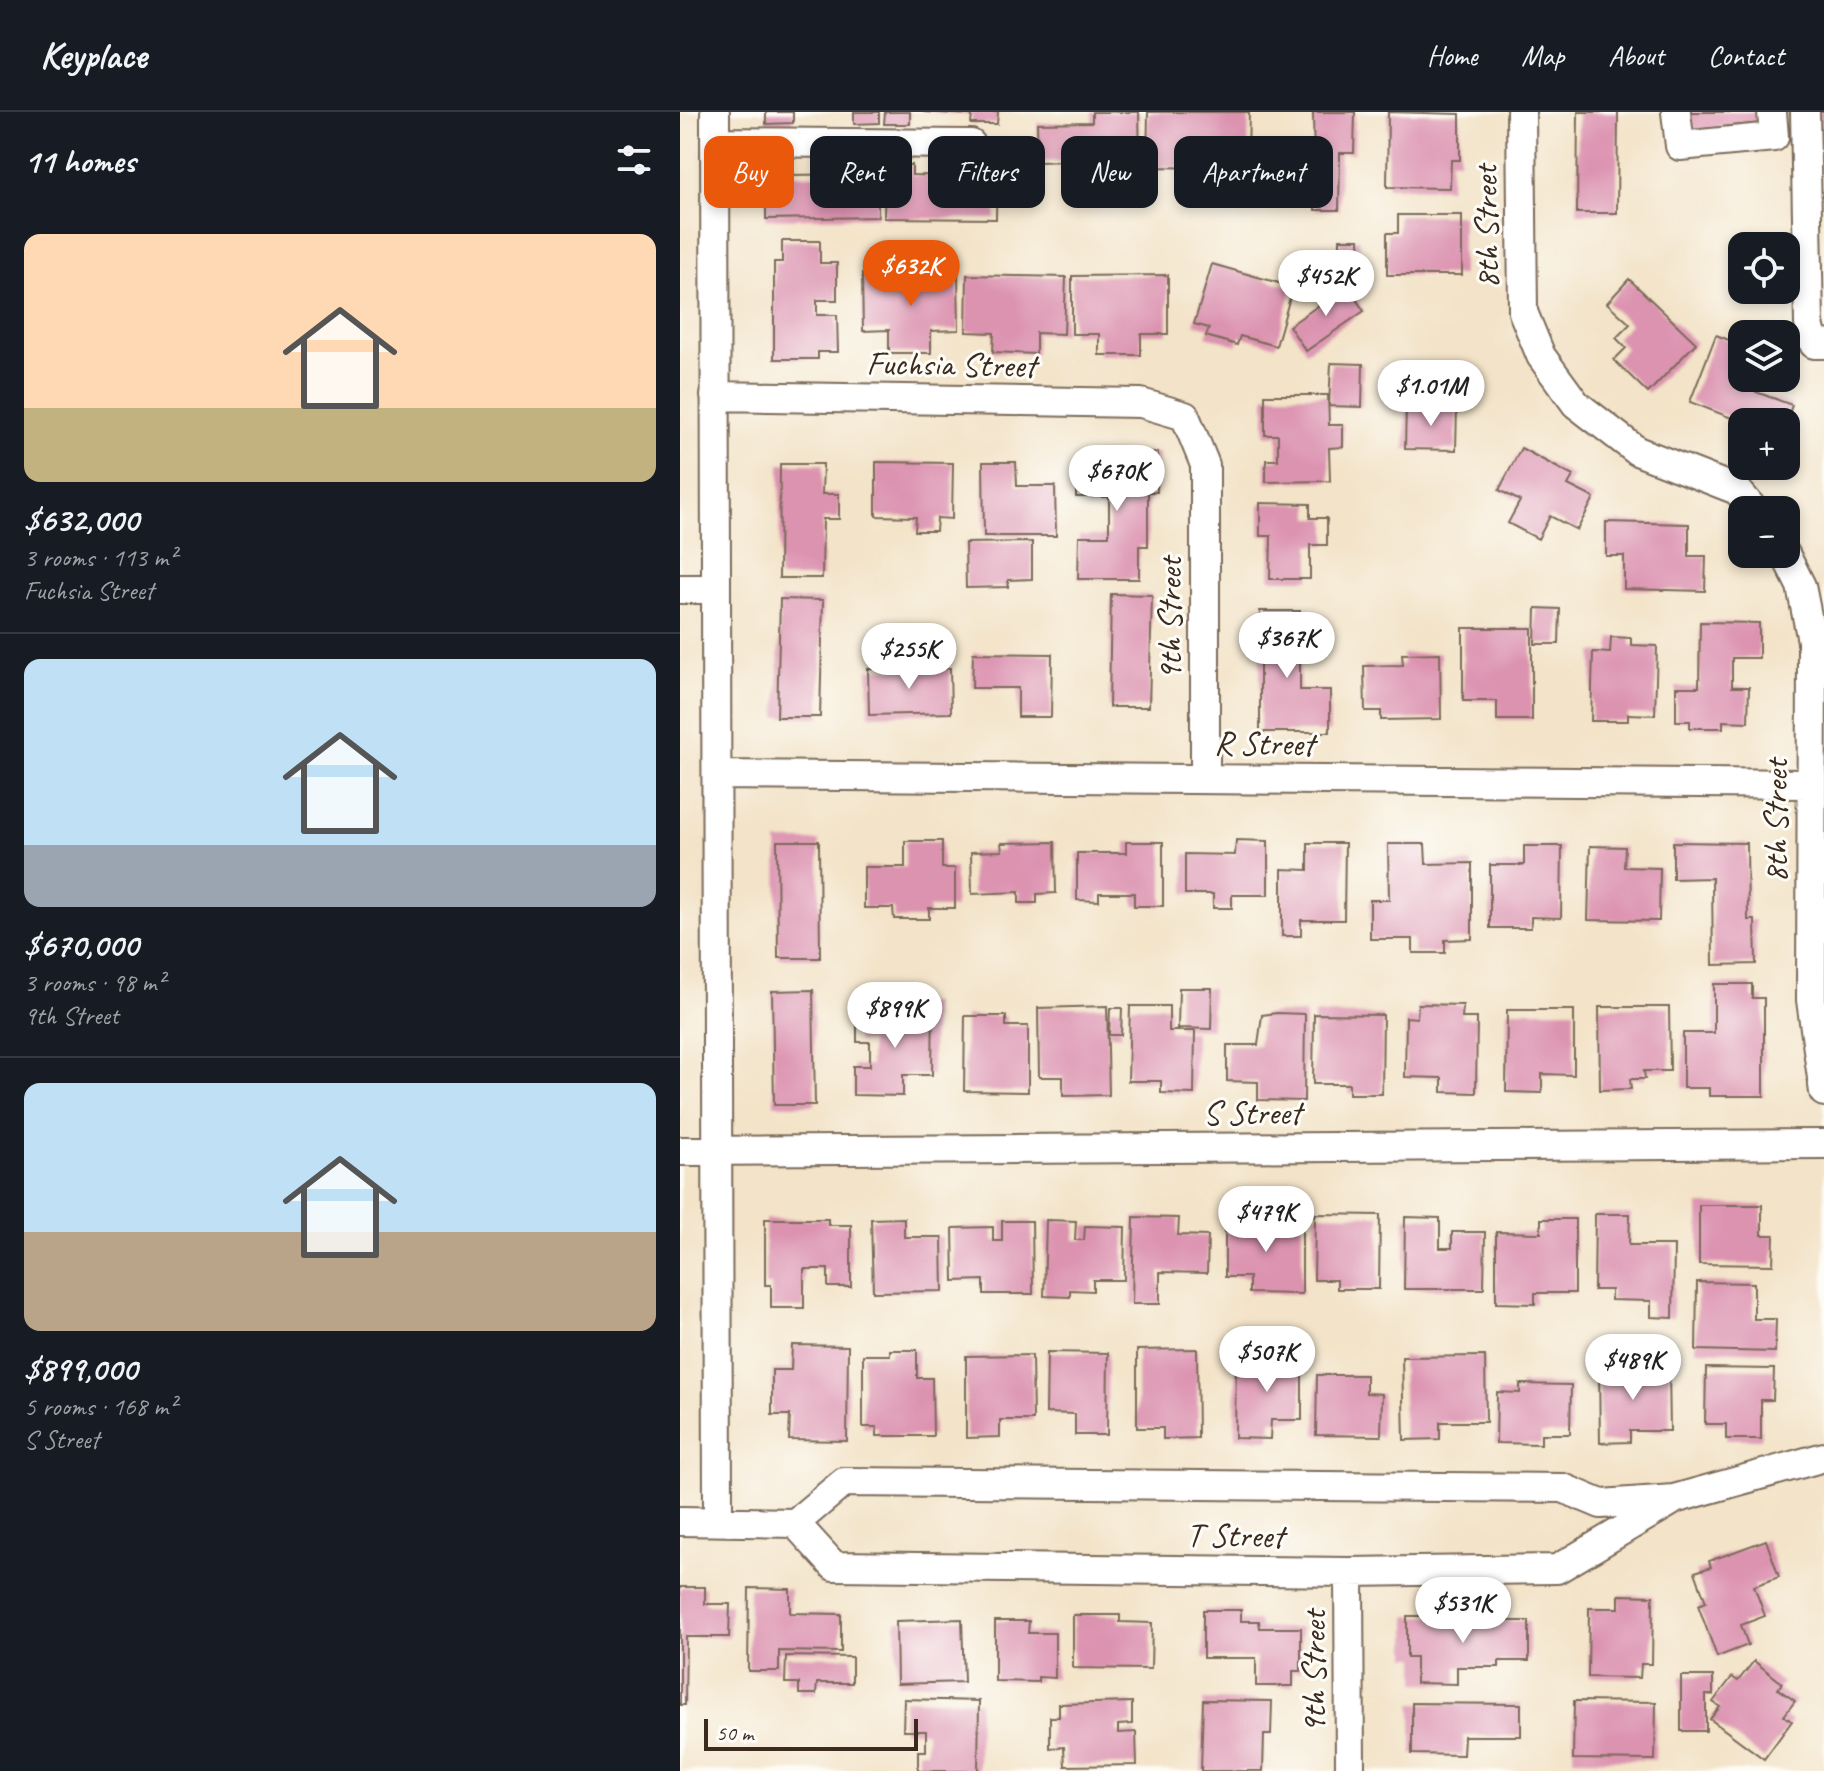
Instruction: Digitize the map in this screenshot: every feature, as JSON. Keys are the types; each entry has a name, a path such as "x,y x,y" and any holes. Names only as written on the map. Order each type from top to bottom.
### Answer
{"street":[{"path":"715,112 715,136"},
{"name":"8th Street","path":"1521,112 1523,312 1541,356 1576,404 1637,451 1737,490 1742,496"},
{"path":"1676,112 1680,146 1774,137 1772,112"},
{"path":"1805,112 1815,153 1809,324 1814,344 1824,344"},
{"path":"794,143 928,144"},
{"path":"715,208 718,1521"},
{"name":"Fuchsia Street","path":"715,396 1141,403 1185,416"},
{"name":"9th Street","path":"1185,416 1205,465 1205,778"},
{"name":"8th Street","path":"1792,568 1801,586 1812,641 1811,1000 1824,1092"},
{"path":"680,589 714,589"},
{"name":"R Street","path":"718,775 1810,784"},
{"name":"S Street","path":"680,1151 1824,1144"},
{"name":"T Street","path":"1674,1499 1557,1569 1349,1572 834,1566 795,1523 844,1482 1563,1488 1601,1504 1674,1499 1824,1457"},
{"path":"680,1521 795,1523"},
{"name":"9th Street","path":"1349,1572 1350,1771"}],"building":[{"path":"766,112 793,112 793,123 766,124"},
{"path":"854,112 879,112 879,123 854,124"},
{"path":"885,112 910,112 910,124 884,124"},
{"path":"923,112 998,112 997,124 971,124 972,115"},
{"path":"1092,112 1139,112 1140,136 1061,136 1061,161 1045,162 1045,136 1037,136 1037,123 1092,122"},
{"path":"1148,112 1249,112 1248,136 1174,136 1174,167 1158,167 1158,136 1148,136"},
{"path":"1313,112 1355,112 1354,153 1340,153 1339,210 1315,210 1333,208 1333,136 1313,136"},
{"path":"1388,112 1460,114 1460,160 1451,160 1450,188 1387,187"},
{"path":"1578,112 1618,112 1617,213 1577,213"},
{"path":"1682,112 1761,112 1762,123 1684,131"},
{"path":"1813,112 1824,112 1824,142 1813,142"},
{"path":"794,175 810,175 810,208 878,208 878,217 766,219 766,208 794,208"},
{"path":"912,175 928,175 928,208 996,208 996,219 884,218 884,208 912,208"},
{"path":"1398,215 1462,215 1462,275 1387,275 1387,233 1398,233"},
{"path":"1340,239 1359,239 1360,264 1340,264"},
{"path":"782,241 820,241 820,263 837,263 837,300 817,300 817,315 837,315 838,352 818,352 818,359 774,359 774,262 782,262"},
{"path":"1212,264 1293,287 1276,346 1240,336 1237,345 1206,336 1209,328 1194,324"},
{"path":"958,273 959,330 931,331 931,353 889,353 889,330 863,331 862,274"},
{"path":"967,275 1066,277 1064,334 1036,333 1036,354 993,352 994,333 966,332"},
{"path":"1168,275 1168,334 1141,334 1141,355 1099,355 1099,334 1072,334 1072,276"},
{"path":"1629,279 1696,343 1648,393 1614,360 1626,348 1616,338 1630,324 1607,303"},
{"path":"1347,286 1364,311 1306,351 1289,326"},
{"path":"1716,335 1728,340 1728,392 1756,392 1792,405 1791,408 1728,408 1728,417 1690,402"},
{"path":"1331,363 1363,364 1362,407 1329,406"},
{"path":"1265,395 1328,395 1329,425 1343,425 1343,447 1329,448 1330,481 1266,482 1266,460 1278,460 1278,435 1265,435"},
{"path":"1406,405 1457,406 1456,450 1405,449"},
{"path":"1521,448 1573,476 1568,485 1594,498 1577,530 1550,516 1538,539 1508,523 1520,501 1499,490"},
{"path":"1094,453 1158,453 1157,492 1148,492 1148,546 1139,546 1139,579 1078,579 1079,536 1109,536 1109,497 1076,497 1076,463 1094,463"},
{"path":"876,462 953,463 952,519 937,518 936,531 915,531 916,517 876,516"},
{"path":"983,462 1016,462 1017,486 1055,486 1056,536 984,536"},
{"path":"780,464 823,464 822,494 839,494 839,519 823,519 822,578 779,578"},
{"path":"1260,503 1310,504 1310,518 1327,518 1327,545 1310,545 1310,579 1270,579 1271,536 1260,536"},
{"path":"1606,522 1689,524 1689,556 1706,556 1705,591 1624,589 1624,556 1606,556"},
{"path":"1032,542 1032,579 1008,580 1008,587 966,588 965,543"},
{"path":"1111,594 1152,595 1149,707 1109,707"},
{"path":"780,599 823,600 820,717 777,717"},
{"path":"1536,608 1560,609 1559,644 1535,644"},
{"path":"1260,611 1300,611 1300,690 1330,690 1330,732 1260,732"},
{"path":"1700,622 1759,623 1759,658 1732,658 1732,687 1749,687 1748,722 1723,721 1723,728 1690,728 1690,721 1676,721 1676,687 1699,687"},
{"path":"1463,628 1532,628 1532,720 1497,720 1497,701 1463,701"},
{"path":"1611,637 1631,638 1631,645 1657,646 1655,715 1628,714 1628,721 1591,721 1593,652 1610,653"},
{"path":"973,653 1052,654 1051,717 1018,717 1018,688 972,688"},
{"path":"1440,653 1441,719 1381,720 1381,711 1365,711 1364,666 1403,665 1402,654"},
{"path":"950,668 951,713 869,715 868,669"},
{"path":"1236,840 1268,841 1268,895 1232,895 1232,908 1213,908 1213,894 1185,894 1185,854 1235,855"},
{"path":"777,841 819,841 820,958 778,958"},
{"path":"905,841 942,841 942,868 955,868 955,908 929,908 929,919 894,919 893,908 864,908 864,867 905,867"},
{"path":"1055,842 1056,893 1037,894 1037,903 1019,903 1019,892 972,894 971,852 1002,851 1001,843"},
{"path":"1126,842 1163,842 1163,906 1134,906 1134,893 1099,893 1099,901 1077,900 1077,853 1126,853"},
{"path":"1673,842 1747,843 1748,920 1755,920 1756,964 1713,965 1712,878 1673,879"},
{"path":"1308,843 1345,843 1344,920 1301,920 1301,936 1282,936 1282,869 1308,870"},
{"path":"1388,844 1425,844 1426,864 1472,863 1472,939 1445,940 1445,953 1413,953 1413,939 1370,939 1370,900 1389,900"},
{"path":"1524,846 1562,846 1561,918 1531,917 1531,928 1490,928 1490,865 1524,865"},
{"path":"1590,846 1625,847 1624,867 1660,868 1659,921 1588,920"},
{"path":"1714,984 1752,984 1752,998 1764,998 1764,1096 1709,1096 1709,1088 1683,1088 1683,1033 1714,1033"},
{"path":"1179,988 1212,988 1211,1029 1178,1028"},
{"path":"813,990 815,1105 774,1105 772,991"},
{"path":"902,1003 933,1003 932,1075 903,1075 903,1096 853,1095 853,1066 870,1066 870,1042 857,1042 857,1016 902,1016"},
{"path":"1418,1004 1463,1005 1462,1018 1477,1018 1476,1093 1442,1092 1442,1078 1405,1077 1406,1017 1417,1018"},
{"path":"1107,1006 1109,1095 1063,1096 1063,1077 1039,1077 1038,1008"},
{"path":"1130,1006 1169,1006 1169,1031 1195,1031 1194,1094 1161,1093 1161,1081 1128,1081"},
{"path":"1599,1007 1669,1007 1670,1071 1644,1071 1645,1079 1630,1079 1631,1089 1600,1090"},
{"path":"1110,1008 1122,1008 1121,1035 1109,1035"},
{"path":"1507,1010 1574,1010 1574,1075 1542,1074 1542,1093 1506,1092"},
{"path":"1305,1014 1304,1101 1258,1100 1258,1082 1227,1081 1227,1045 1258,1045 1262,1015"},
{"path":"1314,1014 1383,1015 1382,1094 1349,1094 1349,1084 1313,1084"},
{"path":"965,1016 1006,1016 1006,1026 1028,1026 1028,1092 964,1091"},
{"path":"1699,1205 1762,1205 1762,1235 1774,1235 1773,1265 1699,1264"},
{"path":"1315,1214 1380,1215 1379,1289 1337,1289 1337,1280 1314,1280"},
{"path":"1595,1214 1630,1214 1629,1245 1674,1245 1673,1318 1651,1317 1651,1301 1611,1300 1611,1290 1594,1290"},
{"path":"1134,1217 1179,1218 1178,1235 1208,1236 1207,1273 1160,1272 1160,1304 1132,1304"},
{"path":"1405,1217 1440,1218 1440,1248 1452,1248 1452,1232 1485,1232 1484,1289 1404,1289"},
{"path":"904,1218 904,1237 942,1237 943,1291 873,1292 871,1219"},
{"path":"765,1219 828,1219 828,1225 851,1225 851,1287 828,1287 828,1269 804,1269 804,1308 771,1308 771,1285 765,1285"},
{"path":"1225,1219 1302,1219 1302,1294 1249,1293 1249,1277 1225,1277"},
{"path":"1541,1219 1575,1219 1575,1293 1535,1293 1535,1304 1496,1303 1496,1232 1541,1233"},
{"path":"1046,1220 1076,1221 1075,1240 1084,1240 1085,1226 1125,1227 1124,1280 1093,1280 1093,1291 1070,1290 1070,1297 1044,1296"},
{"path":"1002,1221 1032,1221 1033,1294 984,1294 984,1280 954,1281 953,1228 993,1227 993,1241 1002,1241"},
{"path":"1697,1282 1754,1283 1754,1319 1776,1319 1775,1352 1696,1350"},
{"path":"792,1345 848,1346 847,1441 789,1440 790,1415 772,1415 772,1370 791,1370"},
{"path":"1197,1349 1198,1438 1163,1439 1163,1428 1137,1428 1137,1350"},
{"path":"890,1350 917,1350 917,1378 932,1378 933,1436 877,1436 877,1427 863,1427 863,1355 890,1355"},
{"path":"1047,1352 1108,1353 1107,1435 1075,1435 1075,1414 1046,1413"},
{"path":"1032,1355 1033,1420 1000,1420 1000,1437 966,1438 966,1356"},
{"path":"1236,1356 1302,1357 1302,1420 1271,1420 1270,1439 1235,1438"},
{"path":"1485,1356 1486,1422 1440,1422 1440,1439 1404,1440 1402,1357"},
{"path":"1669,1368 1670,1431 1630,1431 1630,1442 1600,1443 1599,1369"},
{"path":"1706,1368 1774,1369 1773,1400 1761,1400 1761,1439 1726,1439 1726,1424 1705,1424"},
{"path":"1317,1375 1366,1375 1366,1393 1382,1394 1381,1436 1316,1435"},
{"path":"1520,1384 1571,1385 1570,1434 1541,1434 1541,1444 1496,1443 1497,1392 1520,1393"},
{"path":"1766,1540 1779,1577 1754,1586 1765,1616 1741,1625 1748,1645 1717,1657 1698,1605 1706,1602 1695,1572 1711,1567 1709,1561"},
{"path":"680,1587 705,1587 705,1604 730,1604 729,1637 686,1637 685,1705 680,1705"},
{"path":"749,1588 790,1589 790,1613 841,1614 841,1652 779,1651 779,1671 748,1671"},
{"path":"1619,1595 1653,1596 1652,1664 1641,1664 1640,1678 1588,1677 1589,1608 1619,1608"},
{"path":"1203,1610 1241,1610 1241,1621 1259,1621 1260,1628 1301,1628 1301,1671 1293,1671 1293,1686 1256,1686 1256,1658 1203,1658"},
{"path":"1073,1615 1120,1615 1120,1622 1152,1623 1151,1669 1073,1668"},
{"path":"1407,1616 1497,1616 1497,1621 1529,1621 1529,1661 1499,1661 1499,1667 1457,1667 1457,1684 1416,1683 1416,1657 1407,1657"},
{"path":"962,1619 964,1682 897,1684 896,1621"},
{"path":"995,1621 1029,1621 1028,1633 1055,1633 1055,1678 1038,1677 1038,1682 995,1681"},
{"path":"786,1656 852,1657 852,1683 817,1683 816,1694 799,1694 799,1683 785,1683"},
{"path":"1754,1661 1782,1683 1778,1689 1795,1701 1784,1716 1792,1721 1764,1759 1710,1719 1720,1707 1713,1702 1732,1677 1738,1681"},
{"path":"1681,1676 1713,1676 1713,1695 1706,1695 1706,1731 1681,1731"},
{"path":"904,1699 979,1701 978,1771 918,1771 918,1751 926,1751 926,1731 903,1731"},
{"path":"1203,1700 1272,1701 1271,1735 1264,1735 1263,1771 1201,1771"},
{"path":"1574,1701 1656,1702 1655,1760 1573,1759"},
{"path":"1132,1702 1132,1724 1118,1725 1118,1733 1136,1732 1137,1765 1065,1766 1064,1747 1050,1748 1050,1717 1059,1717 1059,1704"},
{"path":"1412,1703 1521,1704 1521,1736 1464,1736 1463,1755 1412,1754"}]}
